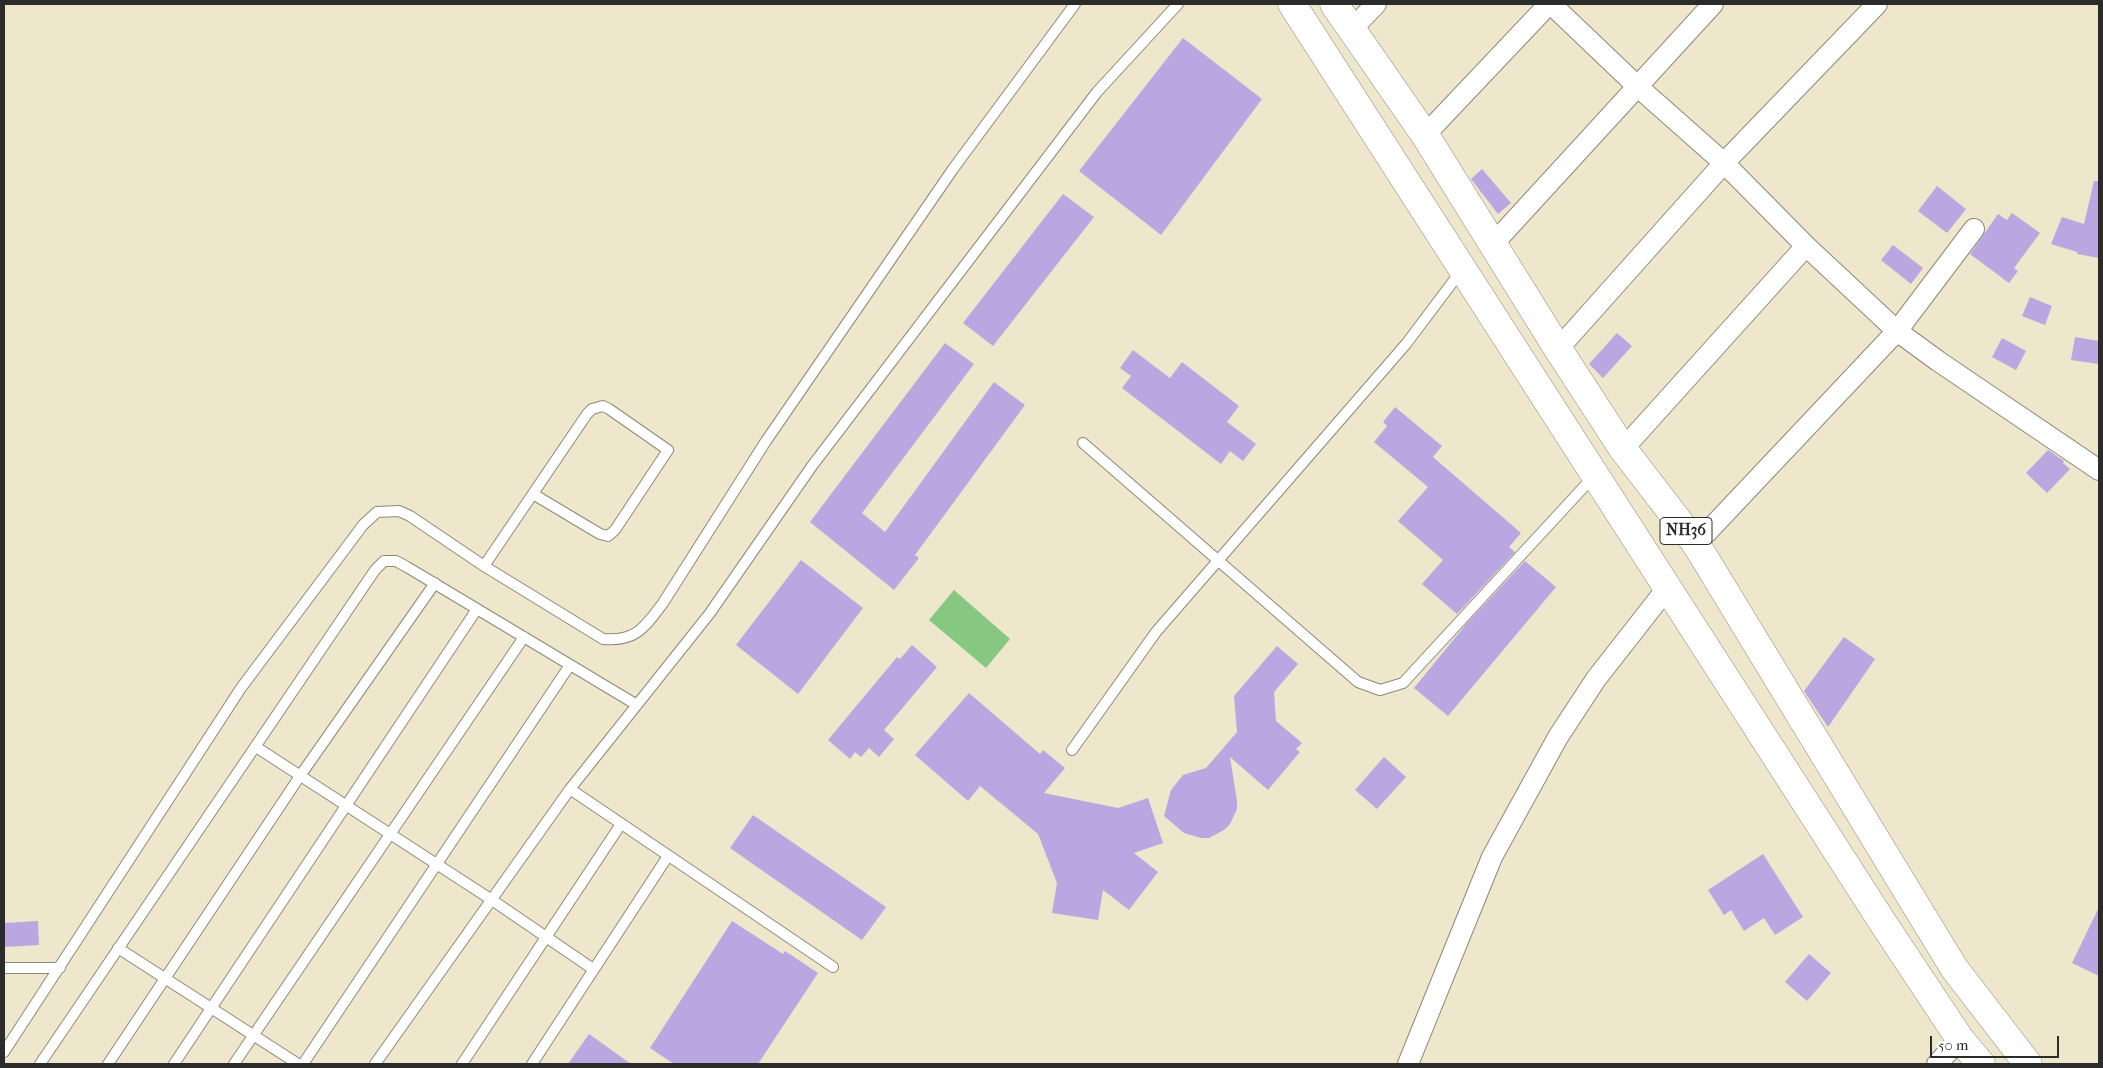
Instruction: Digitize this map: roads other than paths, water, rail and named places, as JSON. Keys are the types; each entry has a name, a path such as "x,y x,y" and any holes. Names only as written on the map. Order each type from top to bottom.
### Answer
{"highway":[{"name":"NH36","path":"1292,4 1960,1039 1981,1064"},
{"name":"NH36","path":"1334,4 1425,135 1494,243 1558,349 1623,449 1696,544 1954,968 2028,1064"}],"street":[{"path":"1351,30 1376,4"},
{"path":"1425,135 1550,4 1637,86 1724,163 1806,246 1897,331 2099,470"},
{"path":"1494,243 1713,4"},
{"path":"1558,349 1724,163 1877,4"},
{"path":"1696,544 1897,331 1974,229"},
{"path":"1623,449 1806,246"},
{"path":"1408,1064 1492,857 1558,737 1596,679 1668,588"},
{"path":"1936,1064 1960,1039"}],"lane":[{"path":"4,1052 241,688 363,525 377,512 399,511 410,516 484,566 603,639 620,641 646,626 663,603 766,441 953,169 1076,4"},
{"path":"375,1064 570,789 710,613 818,458 1097,92 1178,4"},
{"path":"1072,750 1156,632 1219,562 1406,344 1463,268"},
{"path":"484,566 587,414 598,406 609,409 668,450 615,530 608,536 600,534 533,494"},
{"path":"1084,444 1358,682 1380,690 1403,683 1596,474"},
{"path":"40,1064 375,570 384,561 396,561 637,705"},
{"path":"108,1064 167,979 300,776 435,584"},
{"path":"174,1064 477,608"},
{"path":"234,1064 524,637"},
{"path":"303,1064 570,664"},
{"path":"256,747 492,900 594,970"},
{"path":"570,789 833,967"},
{"path":"462,1064 621,824"},
{"path":"532,1064 668,856"},
{"path":"118,948 298,1064"},
{"path":"4,968 60,968"}]}
